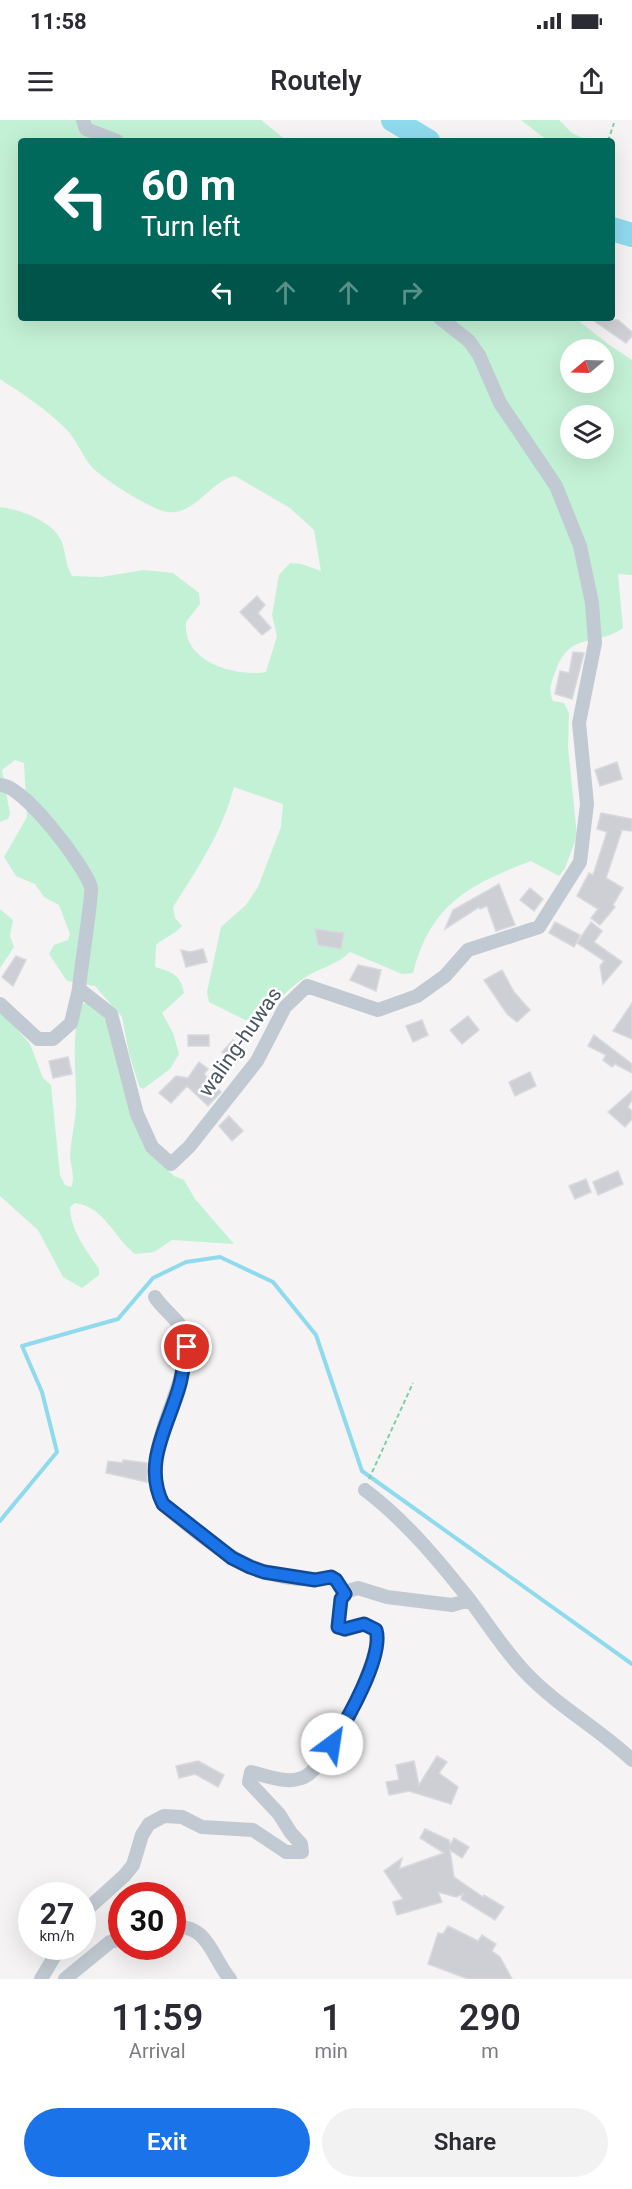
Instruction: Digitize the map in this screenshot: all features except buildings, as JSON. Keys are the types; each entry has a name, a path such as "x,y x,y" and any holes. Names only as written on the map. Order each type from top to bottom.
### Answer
{"street":[{"path":"83,120 86,129 109,138"},
{"name":"waling-huwas","path":"79,988 111,1014 137,1114 152,1147 171,1164 189,1147 258,1061 285,1007 307,986 378,1010 417,996 445,976 468,950 539,927 568,885 580,862 587,804 579,723 595,643 592,603 580,546 556,486 500,404 479,354 469,341 444,321"},
{"path":"0,785 6,785 27,802 58,836 92,888 79,988 71,1023 53,1039 38,1040 0,1004"},
{"path":"155,1297 186,1336 187,1347 180,1384 154,1462 158,1494 163,1504 232,1558 250,1567 264,1572 315,1580 331,1577 336,1580 345,1594"},
{"path":"365,1490 408,1527 470,1600 525,1672 549,1695 605,1736 632,1760"},
{"path":"96,1901 133,1865 142,1835 149,1824 164,1816 182,1817 202,1827 253,1830 286,1852 302,1852 302,1844 291,1833 279,1814 249,1782 251,1772 282,1781 308,1775 332,1744 360,1694 379,1640 376,1630 364,1624 345,1629 338,1627 341,1599 345,1594 358,1588 387,1597 452,1605 470,1600"},
{"path":"186,1926 201,1933 230,1979"},
{"path":"65,1979 108,1946"},
{"path":"41,1979 52,1960"}],"path":[{"path":"609,138 614,123"},
{"path":"365,1490 413,1383"}],"green space":[{"path":"0,120 261,120 283,138 18,138 18,321 579,321 602,339 560,339 560,393 614,393 614,348 632,360 632,575 618,574 623,628 613,634 576,645 569,650 556,670 551,686 553,701 564,703 569,713 568,747 577,836 565,868 559,876 531,861 489,879 455,900 441,914 420,950 413,973 402,974 350,952 297,983 277,1002 255,1031 249,1022 209,1002 207,992 221,927 246,905 258,887 281,827 283,804 234,787 216,834 173,907 175,918 182,926 156,945 155,967 175,975 183,987 184,993 162,1013 173,1033 179,1054 170,1069 143,1089 139,1086 129,1053 122,1017 95,986 67,981 49,954 54,945 68,940 70,934 59,905 44,897 35,884 16,876 4,857 27,817 24,763 15,760 2,770 10,814 8,819 0,822 0,507 34,517 57,533 72,576 101,577 144,570 173,573 199,593 200,604 186,622 187,636 193,647 213,664 240,672 266,672 277,636 272,615 279,575 290,563 321,571 314,530 290,508 235,476 218,484 186,509 177,512 160,510 128,493 97,472 88,463 66,429 42,408 0,379"},
{"path":"521,120 559,120 572,133 582,138 544,138"},
{"path":"0,909 13,920 10,936 14,947 0,968"},
{"path":"90,1000 110,1018 146,1148 174,1176 184,1180 195,1199 234,1244 172,1240 154,1252 135,1254 94,1210 75,1203 70,1207 73,1224 80,1240 99,1269 99,1275 82,1288 63,1277 38,1230 0,1196 0,1010 30,1044 43,1078 51,1085 60,1175 65,1185 71,1187 73,1175 70,1155 76,1108 76,1031 81,1005"}],"waterway":[{"path":"393,120 423,138"},
{"path":"615,230 632,235"},
{"path":"0,1521 57,1452 42,1392 22,1346 118,1319 153,1278 186,1262 220,1257 273,1282 316,1335 362,1471 632,1664"}],"route":[{"path":"187,1347 180,1384 154,1462 158,1494 163,1504 232,1558 250,1567 264,1572 315,1580 331,1577 336,1580 345,1594 341,1599 338,1627 345,1629 364,1624 376,1630 379,1640 360,1694 332,1744"}]}
